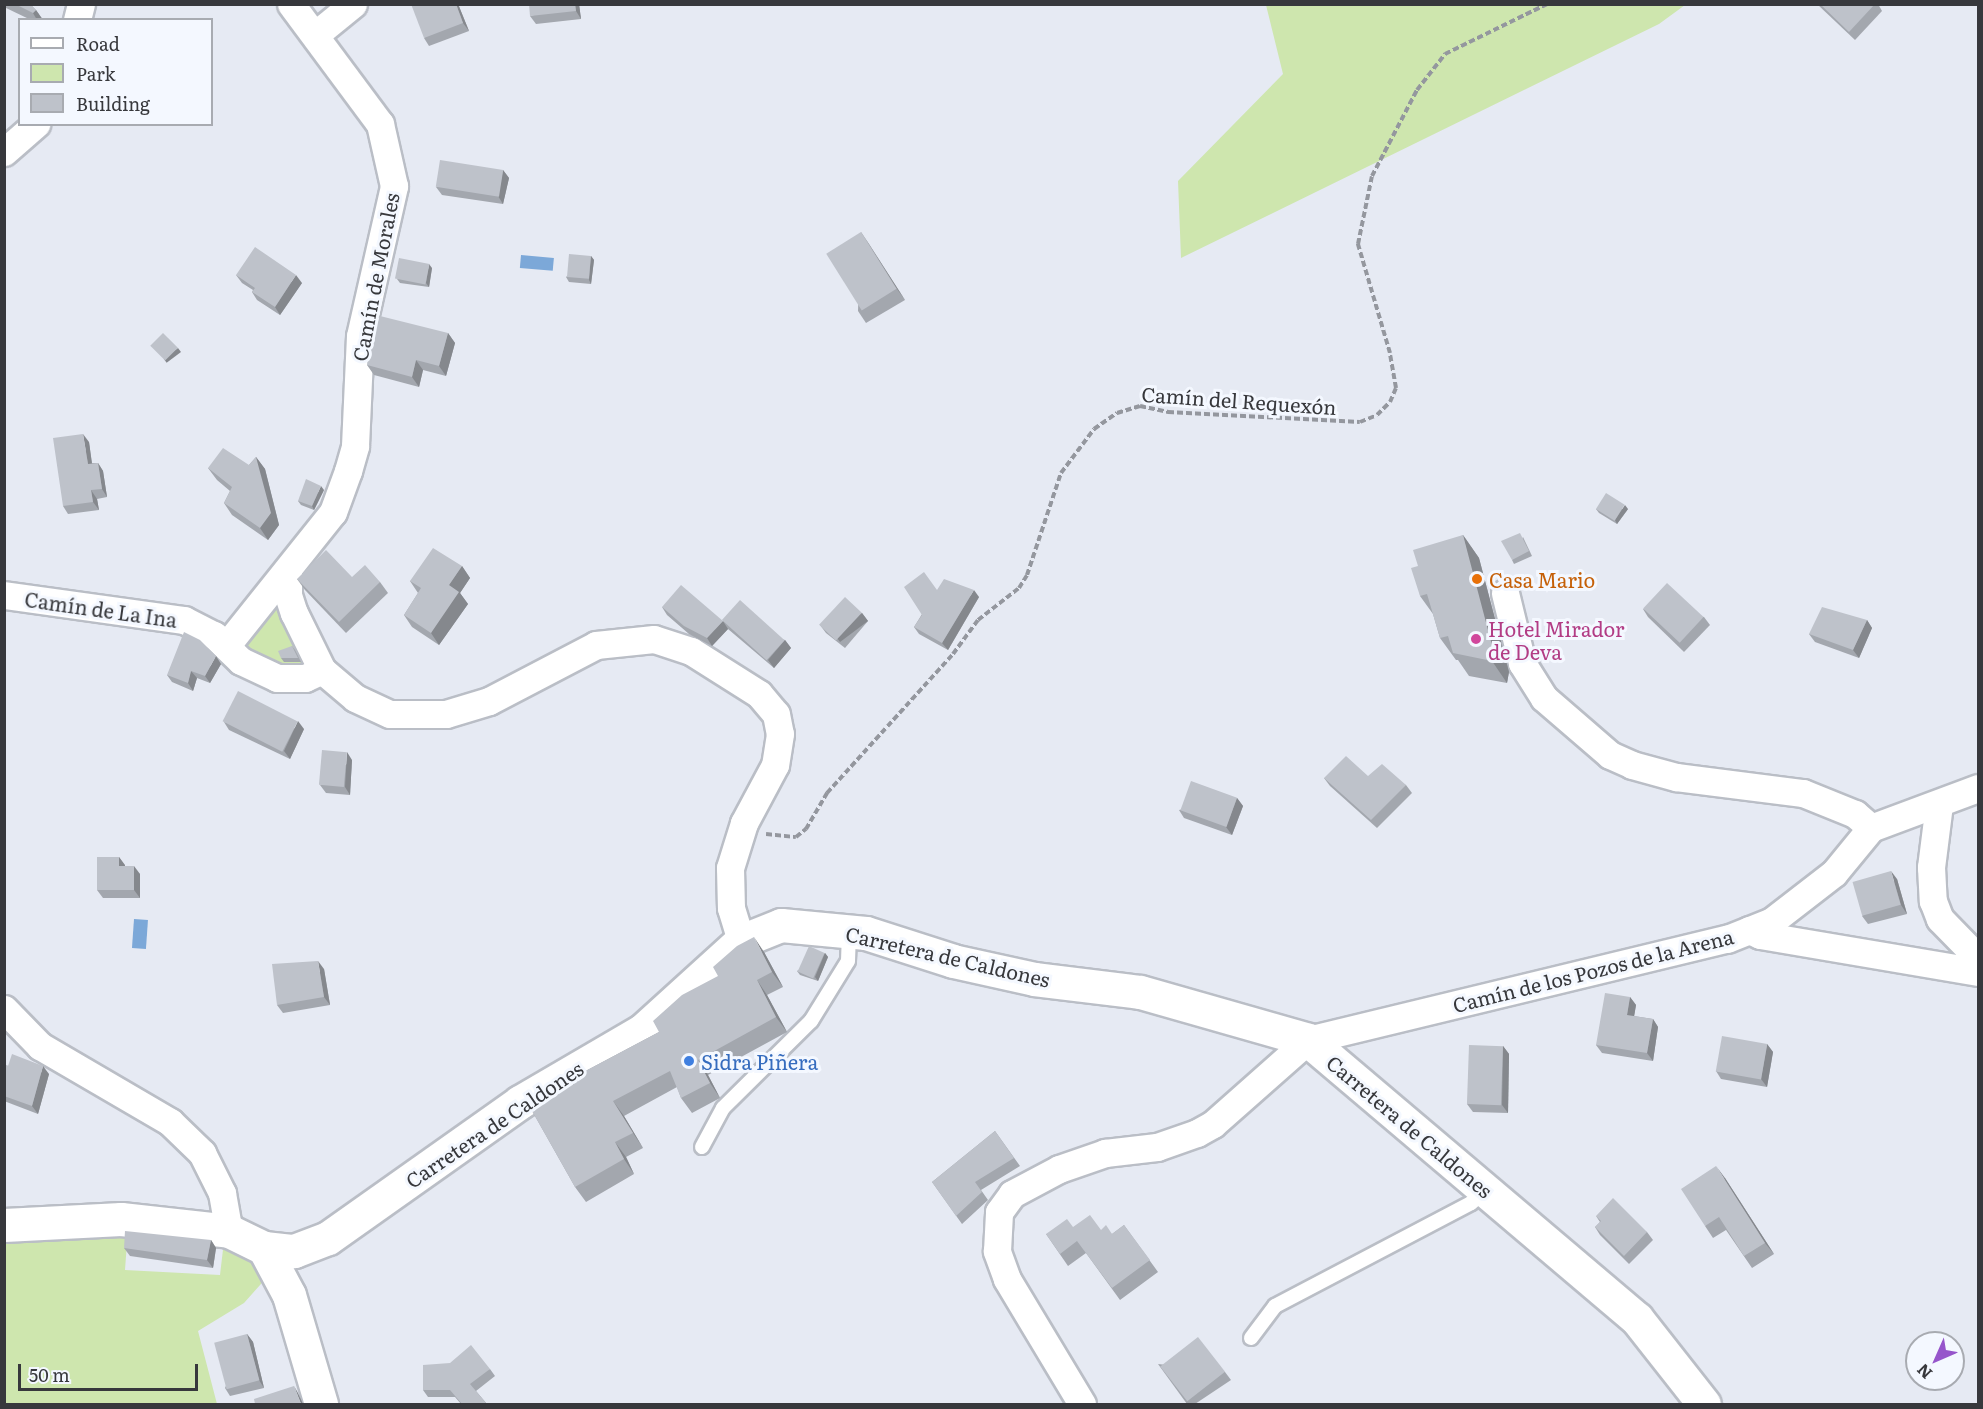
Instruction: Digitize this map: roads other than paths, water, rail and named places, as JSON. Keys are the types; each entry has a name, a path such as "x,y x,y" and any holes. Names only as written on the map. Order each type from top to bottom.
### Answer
{"street":[{"name":"Camín de Morales","path":"226,646 333,512 348,471 355,446 360,336 394,186 380,124 291,4"},
{"path":"315,35 353,4"},
{"path":"4,152 34,126"},
{"path":"288,571 288,595 294,614 322,670 355,698 390,714 416,716 446,714 489,700 596,645 654,639 691,651 759,694 776,714 780,734 776,765 744,823 730,868 731,908 741,941"},
{"path":"1504,593 1522,663 1544,698 1610,755 1632,765 1676,777 1803,793 1856,814 1871,828 1978,788"},
{"name":"Camín de La Ina","path":"4,595 184,620 226,646 241,660 277,678 305,678 322,670"},
{"path":"1939,804 1931,867 1933,901 1940,919 1978,958"},
{"name":"Camín de los Pozos de la Arena","path":"1308,1040 1727,939 1772,921 1834,873 1871,828"},
{"name":"Carretera de Caldones","path":"4,1225 121,1219 229,1231 264,1248 294,1251 328,1238 520,1102 643,1030 741,941 781,926 849,931 1034,979 1140,992 1308,1040 1488,1190 1637,1319 1704,1404"},
{"path":"1749,930 1760,935 1978,972"},
{"path":"4,1009 40,1046 170,1122 202,1153 222,1193 229,1231"},
{"path":"1083,1404 1007,1279 997,1251 999,1212 1012,1194 1059,1169 1105,1153 1157,1147 1197,1133 1213,1124 1308,1040"},
{"path":"264,1248 289,1295 321,1404"}],"lane":[{"path":"702,1147 723,1108 811,1021 848,962 849,931"},
{"path":"1251,1338 1275,1306 1471,1203 1488,1190"}],"water":[{"path":"521,255 554,258 553,271 520,268"},
{"path":"134,919 148,920 146,949 132,948"}],"place":[{"name":"Casa Mario","path":"1477,579"},
{"name":"Hotel Mirador de Deva","path":"1476,639"},
{"name":"Sidra Piñera","path":"689,1061"}]}
